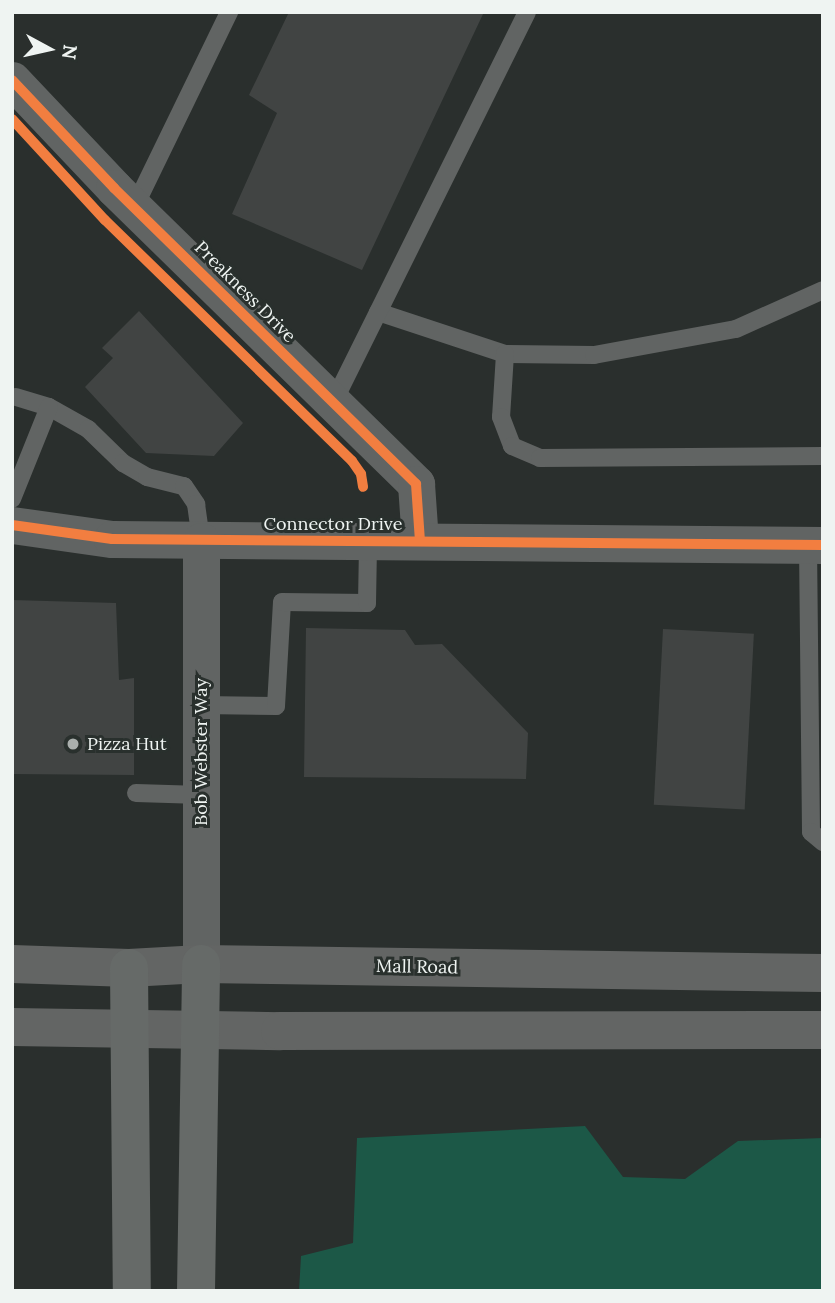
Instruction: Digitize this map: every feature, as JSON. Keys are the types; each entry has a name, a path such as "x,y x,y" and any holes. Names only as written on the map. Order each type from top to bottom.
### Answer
{"highway":[{"path":"196,1291 201,964"},
{"path":"129,968 132,1291"}],"main road":[{"name":"Mall Road","path":"12,964 129,968 201,964 823,973"},
{"path":"12,1027 200,1030 823,1030"}],"street":[{"name":"Preakness Drive","path":"12,80 134,208 416,484 420,541"},
{"name":"Connector Drive","path":"12,525 112,539 816,545"},
{"name":"Bob Webster Way","path":"201,541 201,964"}],"lane":[{"path":"134,208 229,12"},
{"path":"333,403 527,12"},
{"path":"378,312 505,354 594,355 736,329 823,290"},
{"path":"505,354 501,417 512,446 540,458 823,456"},
{"path":"16,397 49,407 88,429 123,463 147,477 184,486 196,503 201,541"},
{"path":"12,499 49,407"},
{"path":"201,705 276,706 282,602 367,603 368,543"},
{"path":"816,545 811,832 823,842"},
{"path":"136,793 201,795"}],"green space":[{"path":"585,1126 623,1177 685,1179 738,1141 823,1138 823,1291 299,1291 301,1256 353,1243 357,1138"}],"building":[{"path":"289,12 484,12 362,270 232,214 277,113 249,95"},
{"path":"139,311 243,423 214,456 146,453 85,387 113,358 102,348"},
{"path":"12,600 116,603 119,680 134,678 134,775 12,774"},
{"path":"306,628 405,630 415,645 442,644 528,733 526,779 304,777"},
{"path":"663,629 754,634 745,810 654,805"}],"cycle path":[{"path":"12,80 114,188 416,484 420,541"},
{"path":"12,119 105,220 352,461 361,474 363,487"},
{"path":"12,525 112,539 823,545"}],"place":[{"name":"Pizza Hut","path":"73,744"}]}
